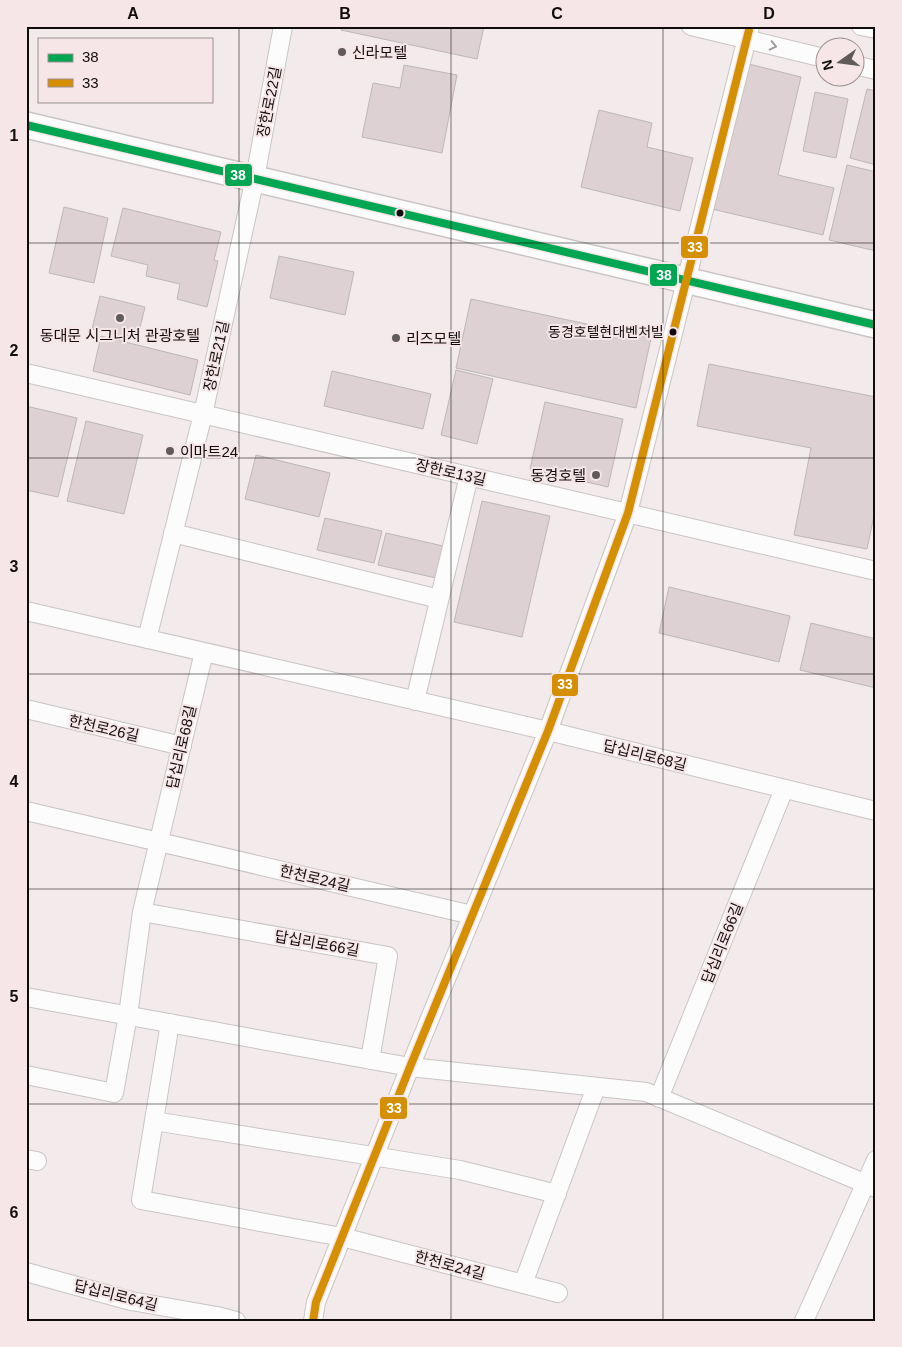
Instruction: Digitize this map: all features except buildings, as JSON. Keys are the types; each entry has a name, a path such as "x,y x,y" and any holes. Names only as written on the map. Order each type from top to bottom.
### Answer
{"street":[{"name":"장한로22길","path":"255,178 283,26"},
{"path":"691,26 749,33 814,55"},
{"path":"861,26 876,29"},
{"path":"313,1321 316,1302 374,1156 548,732 628,513 749,33"},
{"path":"26,125 876,325"},
{"name":"장한로21길","path":"147,639 203,414 255,178"},
{"name":"장한로13길","path":"26,373 876,571"},
{"path":"415,701 469,476"},
{"path":"173,533 439,598"},
{"name":"답십리로68길","path":"26,611 548,732 876,811"},
{"name":"답십리로68길","path":"159,841 204,652"},
{"name":"한천로26길","path":"26,710 182,746"},
{"name":"답십리로66길","path":"659,1098 784,789"},
{"path":"26,811 159,841 142,912 128,1015 114,1093 26,1075"},
{"name":"한천로24길","path":"159,841 472,915"},
{"name":"답십리로66길","path":"142,912 388,956 370,1060"},
{"path":"26,997 410,1067 646,1092 871,1186"},
{"path":"170,1023 154,1121 460,1170 557,1194"},
{"path":"524,1284 596,1087"},
{"name":"한천로24길","path":"154,1121 141,1200 342,1237 558,1294"},
{"path":"804,1321 818,1289 871,1186 876,1160"},
{"name":"답십리로64길","path":"26,1272 130,1300 236,1321"}],"transit line":[{"name":"33","path":"313,1321 316,1302 548,731 628,513 750,26"},
{"name":"38","path":"26,125 876,325"}],"place":[{"name":"신라모텔","path":"342,52"},
{"name":"동대문 시그니처 관광호텔","path":"120,318"},
{"name":"동경호텔현대벤처빌","path":"673,332"},
{"name":"리즈모텔","path":"396,338"},
{"name":"이마트24","path":"170,451"},
{"name":"동경호텔","path":"596,475"}]}
